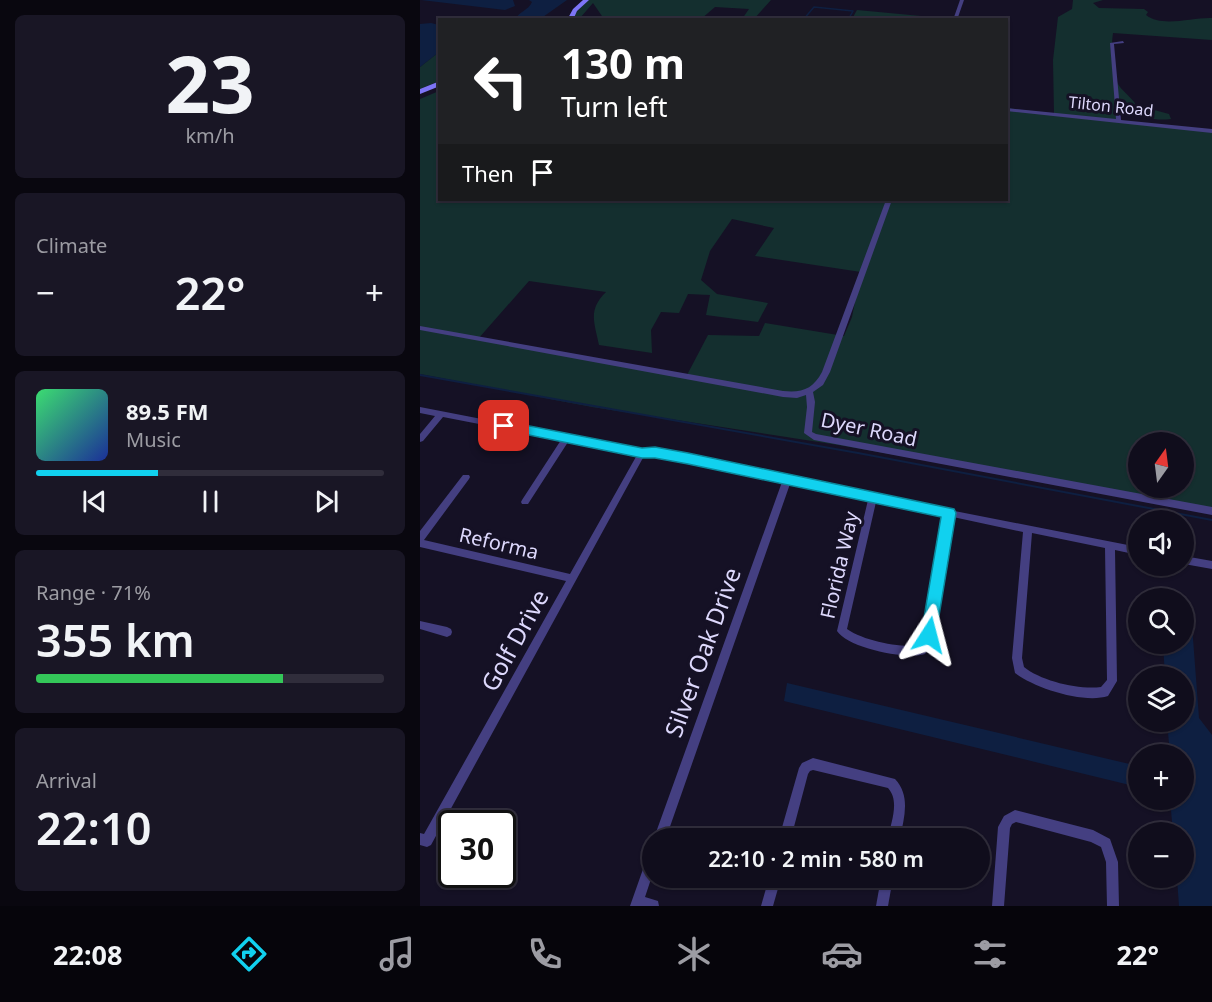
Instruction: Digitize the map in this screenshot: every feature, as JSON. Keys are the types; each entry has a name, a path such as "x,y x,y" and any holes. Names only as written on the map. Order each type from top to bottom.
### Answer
{"street":[{"path":"571,18 575,10 586,0"},
{"path":"956,18 962,0"},
{"path":"1119,121 1112,43 1123,42"},
{"path":"420,94 438,86"},
{"name":"Tilton Road","path":"1008,109 1212,131"},
{"path":"808,392 819,383 826,372 889,201"},
{"name":"Dyer Road","path":"420,328 783,394 797,395 808,392 813,403 808,433 814,437 1212,512"},
{"path":"420,410 642,453 655,453 772,475 873,498 1128,549"},
{"path":"420,439 441,414"},
{"path":"525,501 567,437"},
{"name":"Golf Drive","path":"420,838 427,841 642,453"},
{"path":"420,538 466,477"},
{"name":"Silver Oak Drive","path":"664,828 787,480"},
{"name":"Florida Way","path":"873,498 842,631 850,638 909,651 921,651 928,643 949,513"},
{"path":"1028,529 1017,658 1019,670 1029,678 1089,694 1104,692 1112,681 1110,545"},
{"name":"Reforma","path":"420,543 571,579"},
{"path":"1194,562 1212,565"},
{"path":"420,625 447,632"},
{"path":"788,828 803,772 806,767 813,764 891,783 897,788 900,800 896,828"},
{"path":"998,906 1004,827 1014,816 1093,836 1106,843 1112,862 1113,906"},
{"path":"642,888 637,904 653,906"},
{"path":"767,906 772,888"},
{"path":"882,906 885,888"}],"green space":[{"path":"587,0 771,0 755,18 743,18 749,9 715,7 702,18 603,18 593,3 580,18 572,17"},
{"path":"1073,0 1103,0 1093,3 1099,8 1144,9 1148,12 1146,15 1160,21 1212,18 1212,40 1113,33 1112,51 1115,77 1121,88 1136,105 1169,114 1171,119 1141,116 1132,112 1128,105 1116,101 1117,120 1212,131 1212,510 1143,498 1194,498 1194,432 1128,432 1128,495 838,445 592,407 420,374 420,99 438,91 438,201 1008,201 1008,108 1054,114 1053,60 1058,17 1072,9","holes":["732,219 774,228 755,256 861,272 852,317 844,336 765,323 759,336 708,335 687,375 478,339 529,281 606,292 600,298 594,316 599,345 652,353 651,330 661,312 679,313 688,294 710,295 706,315 758,322 768,303 717,294 701,280 710,251"]},
{"path":"857,10 942,18 853,18"},
{"path":"438,53 438,81 420,89 420,67"}],"water":[{"path":"421,0 513,0 515,6 505,10"},
{"path":"529,0 567,0 541,18 516,18 532,2"},
{"path":"420,24 438,25 438,53 420,67"},
{"path":"1194,652 1199,718 1212,735 1212,906 1179,906 1178,888 1194,888 1194,822 1172,822 1171,810 1194,810 1194,744 1169,744 1168,732 1194,732 1194,666 1164,666 1164,654 1194,654"},
{"path":"787,683 1128,764 1128,785 784,701"}],"waterway":[{"path":"805,18 814,7 853,11 849,18"},
{"path":"420,375 858,453 1212,520"}],"route":[{"path":"504,426 772,475 851,494 949,513 929,635"}]}
